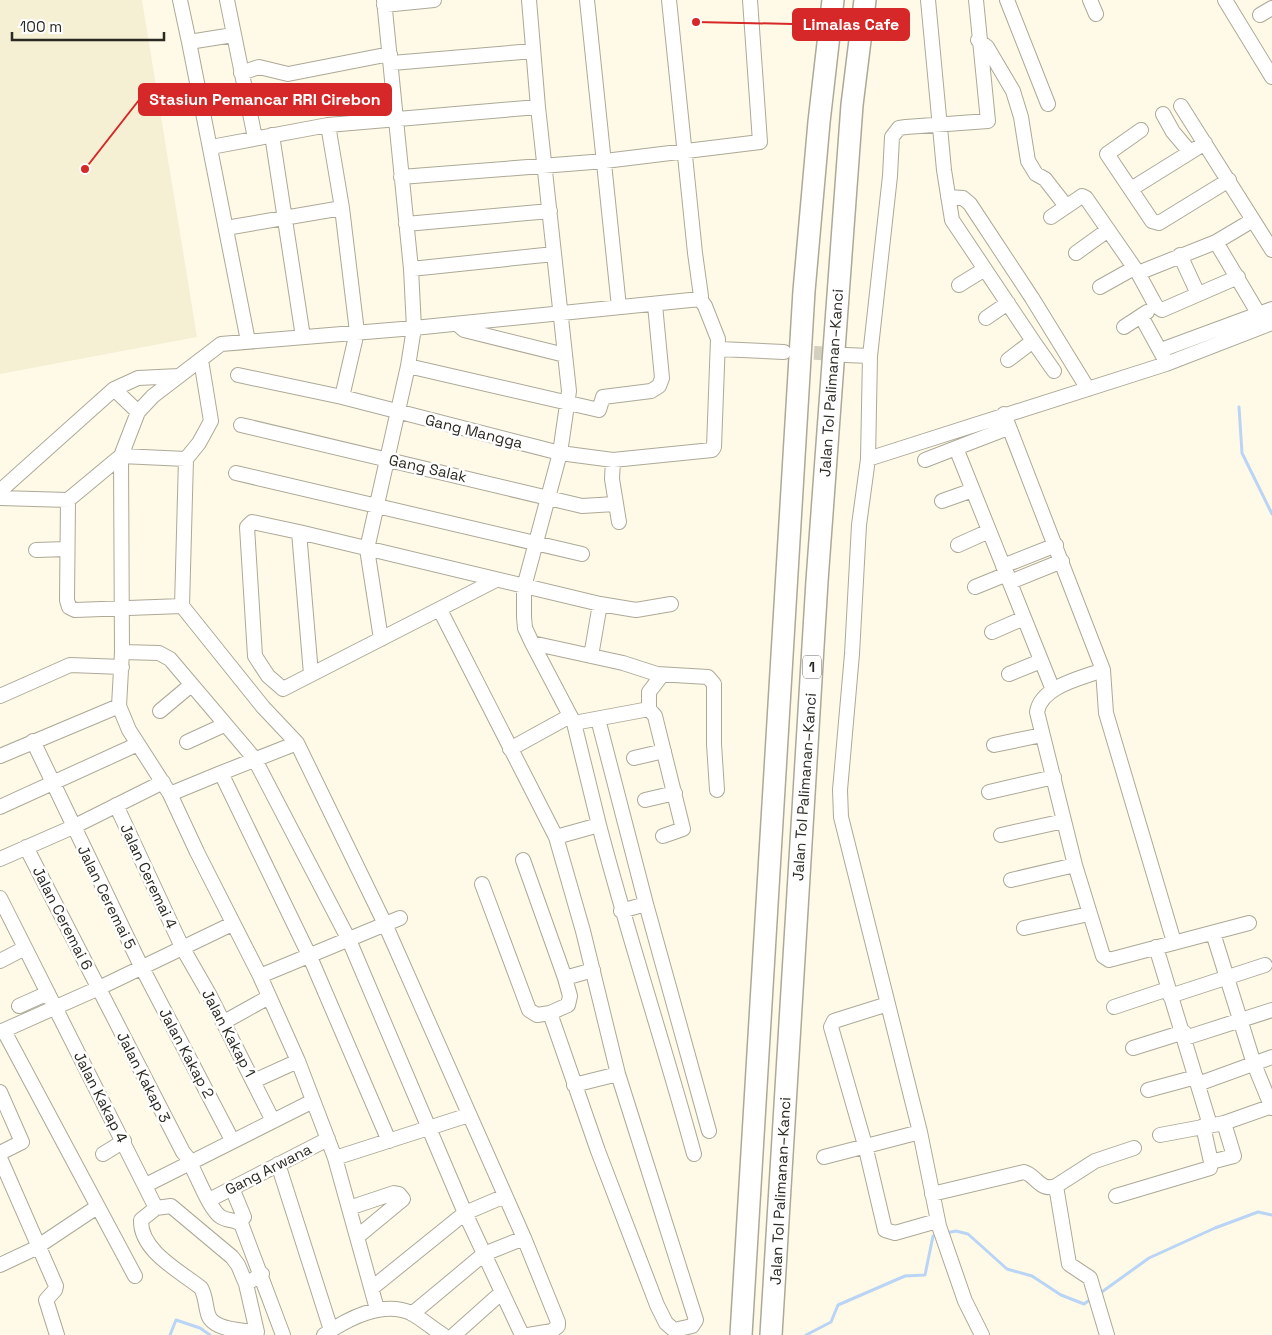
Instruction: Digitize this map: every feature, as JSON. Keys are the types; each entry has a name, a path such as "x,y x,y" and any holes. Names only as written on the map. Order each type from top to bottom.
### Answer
{"highway":[{"name":"Jalan Tol Palimanan–Kanci","path":"741,1335 804,292 818,122 833,0"},
{"name":"Jalan Tol Palimanan–Kanci","path":"771,1335 816,581 852,105 865,0"}],"street":[{"path":"180,0 211,147 248,341"},
{"path":"227,0 240,73 255,138"},
{"path":"380,639 367,549 408,366 414,328 411,269 384,2 434,0"},
{"path":"529,0 538,107 561,313 568,404 560,453 524,587 524,617 532,643 572,720 621,911 677,1092 694,1154"},
{"path":"587,0 619,307"},
{"path":"669,0 700,300 705,306 716,332 719,349 784,352"},
{"path":"402,177 605,161 762,140 750,0"},
{"path":"928,0 940,126 952,220 1054,371"},
{"path":"976,0 978,40 988,121 899,128 892,138 890,176 870,356 868,459 859,526 852,654 840,790 841,818 920,1132 938,1223 965,1302 982,1335"},
{"path":"1007,0 1048,104"},
{"path":"1090,0 1096,14"},
{"path":"1225,0 1272,77"},
{"path":"189,42 233,35"},
{"path":"978,40 987,47 1013,91 1028,161 1066,206"},
{"path":"240,73 259,67 288,74 391,59 534,51"},
{"path":"248,107 311,93"},
{"path":"1181,106 1272,250"},
{"path":"211,147 328,125 538,107"},
{"path":"1163,114 1173,132 1190,152"},
{"path":"328,125 342,208 357,332 342,397"},
{"path":"1141,130 1107,154 1152,222 1159,223 1229,180"},
{"path":"272,135 303,337"},
{"path":"1131,189 1205,143"},
{"path":"1051,217 1082,196 1086,198 1136,270 1156,306 1162,310 1238,277"},
{"path":"948,197 967,200 1032,298 1088,389"},
{"path":"226,228 284,216 342,208"},
{"path":"406,224 550,211"},
{"path":"1100,287 1136,270 1216,242 1253,220"},
{"path":"1076,253 1108,230"},
{"path":"1216,242 1267,318"},
{"path":"411,269 554,254"},
{"path":"1180,255 1198,294"},
{"path":"959,285 985,269"},
{"path":"986,318 1032,298"},
{"path":"377,1309 328,1138 298,1062 260,976 232,924 170,794 125,723 119,706 122,667 121,456 138,412 153,396 221,344 414,328 700,300"},
{"path":"408,366 599,410 601,409 602,397 651,391 659,386 662,378 655,305"},
{"path":"1124,327 1156,306"},
{"path":"1141,316 1161,350 1166,364"},
{"path":"868,459 1006,421 1088,389 1166,364 1267,318"},
{"path":"1161,350 1267,318"},
{"path":"456,324 464,330 565,355"},
{"path":"1008,360 1033,340"},
{"name":"Gang Mangga","path":"238,375 342,397 560,453 613,460 712,450 714,447 719,349"},
{"path":"846,355 870,356"},
{"path":"201,360 211,421 203,437 186,458 182,606 263,706 297,742 385,924 524,1238 558,1326 552,1331 528,1335"},
{"path":"0,491 114,389 138,378 179,376"},
{"path":"114,389 138,412"},
{"path":"924,460 956,448 1006,421"},
{"path":"1006,421 1056,545 1103,670 1106,713 1174,942"},
{"name":"Gang Salak","path":"241,425 590,507 615,504"},
{"path":"956,448 1053,690"},
{"path":"0,498 68,500 121,456 186,458"},
{"path":"613,460 612,479 619,522"},
{"path":"236,473 582,554"},
{"path":"942,501 972,490"},
{"path":"68,500 66,600 69,606 75,610 182,606"},
{"path":"496,580 282,689 257,661 254,649 247,527 252,522 299,532 600,604 636,610 671,604"},
{"path":"299,532 311,674"},
{"path":"958,545 989,532"},
{"path":"975,587 1007,574 1056,545"},
{"path":"36,550 67,549"},
{"path":"1007,574 1062,561"},
{"path":"591,656 600,604"},
{"path":"440,610 556,837 593,970 618,1074 696,1320 692,1326 682,1330 674,1330 666,1323 657,1305 574,1085 550,1013"},
{"path":"992,632 1024,618"},
{"path":"532,643 623,662 662,675 708,677 714,684 714,744 717,790"},
{"path":"122,652 159,653 170,659 224,725 254,758 349,940 466,1213 522,1335"},
{"path":"1010,674 1041,661"},
{"path":"0,696 70,665 122,667"},
{"path":"1103,670 1053,690 1046,694 1038,706 1042,735 1054,776 1075,865 1100,952 1105,959 1110,960 1156,946 1249,923"},
{"path":"662,675 649,692 650,710 655,716 683,829 663,836"},
{"path":"160,711 191,684"},
{"path":"0,756 119,706"},
{"path":"510,749 572,720 598,719 650,710"},
{"path":"598,719 646,904 709,1131"},
{"path":"187,742 224,725"},
{"path":"994,744 1042,735"},
{"name":"Jalan Ceremai 5","path":"33,741 141,966"},
{"path":"170,794 297,742"},
{"path":"0,807 138,744"},
{"path":"634,758 664,750"},
{"path":"221,773 310,957 389,1141"},
{"path":"988,792 1054,776"},
{"path":"0,859 73,827 163,782"},
{"path":"645,800 675,793"},
{"name":"Jalan Ceremai 4","path":"116,805 182,947"},
{"path":"1001,835 1064,821"},
{"path":"556,837 598,825"},
{"name":"Jalan Ceremai 6","path":"26,847 99,988"},
{"path":"482,884 529,1010 537,1015 550,1013 568,1004 570,1001 565,978 523,860"},
{"path":"1011,880 1075,865"},
{"path":"621,911 646,904"},
{"name":"Jalan Kakap 4","path":"2,906 124,1141 156,1208"},
{"path":"1024,928 1089,914"},
{"path":"260,976 310,957 400,918"},
{"path":"135,1276 2,1032 232,924"},
{"path":"1160,1135 1212,1124 1272,1106 1254,1064 1213,933"},
{"path":"1156,946 1169,993 1212,1124 1234,1156 1211,1162"},
{"name":"Jalan Kakap 1","path":"182,947 224,1022 273,1121"},
{"path":"0,961 25,948"},
{"path":"1114,1007 1227,978 1265,965"},
{"name":"Jalan Kakap 2","path":"141,966 232,1140"},
{"path":"565,978 593,970"},
{"name":"Jalan Kakap 3","path":"99,988 180,1148 192,1163 193,1169 209,1200 220,1217 240,1222"},
{"path":"19,1006 48,993"},
{"path":"224,1022 269,996"},
{"path":"888,1004 831,1023 865,1145 885,1230 896,1233 938,1223"},
{"path":"1133,1048 1240,1021 1272,1010"},
{"path":"1148,1090 1197,1080 1272,1057"},
{"path":"254,1081 298,1062"},
{"path":"574,1085 618,1074"},
{"path":"677,1092 698,1086"},
{"path":"0,1092 22,1142 0,1153"},
{"path":"146,1185 192,1163 232,1140 313,1102"},
{"path":"334,1158 469,1115"},
{"path":"1116,1196 1207,1171 1210,1168 1211,1162 1212,1124"},
{"path":"824,1157 920,1132"},
{"name":"Gang Arwana","path":"209,1200 328,1138"},
{"path":"103,1154 124,1141"},
{"path":"932,1194 1024,1172 1031,1175 1037,1183 1050,1188 1095,1161 1134,1148"},
{"path":"0,1158 56,1286 56,1290 46,1300 57,1335"},
{"path":"278,1164 327,1333 377,1309 391,1309 412,1314 443,1335"},
{"path":"1056,1186 1069,1264 1090,1278 1107,1335"},
{"path":"232,1188 244,1217 240,1222 262,1274 283,1335"},
{"path":"349,1208 394,1193 403,1199 357,1237"},
{"path":"372,1288 466,1213 505,1196"},
{"path":"171,1206 232,1257 238,1265 246,1284 257,1334 224,1327 211,1321 206,1298 201,1288 148,1244 141,1227 141,1220 156,1208 171,1206"},
{"path":"0,1265 40,1246 97,1207"},
{"path":"412,1314 484,1254 524,1238"},
{"path":"246,1284 262,1274"},
{"path":"454,1335 502,1293"}],"shaded area":[{"path":"0,0 142,0 197,337 0,374"}],"waterway":[{"path":"1239,407 1242,453 1272,514"},
{"path":"1099,1294 1149,1258 1215,1228 1258,1212 1272,1215"},
{"path":"946,1233 956,1231 968,1234 1007,1269 1032,1276 1061,1295 1084,1304 1091,1299"},
{"path":"806,1335 831,1322 838,1305 905,1276 925,1275 933,1236 938,1235"},
{"path":"170,1335 176,1320 200,1328 210,1335"}],"tunnel":[{"path":"793,352 841,354"}],"place":[{"name":"Limalas Cafe","path":"696,22"},
{"name":"Stasiun Pemancar RRI Cirebon","path":"85,169"}]}
